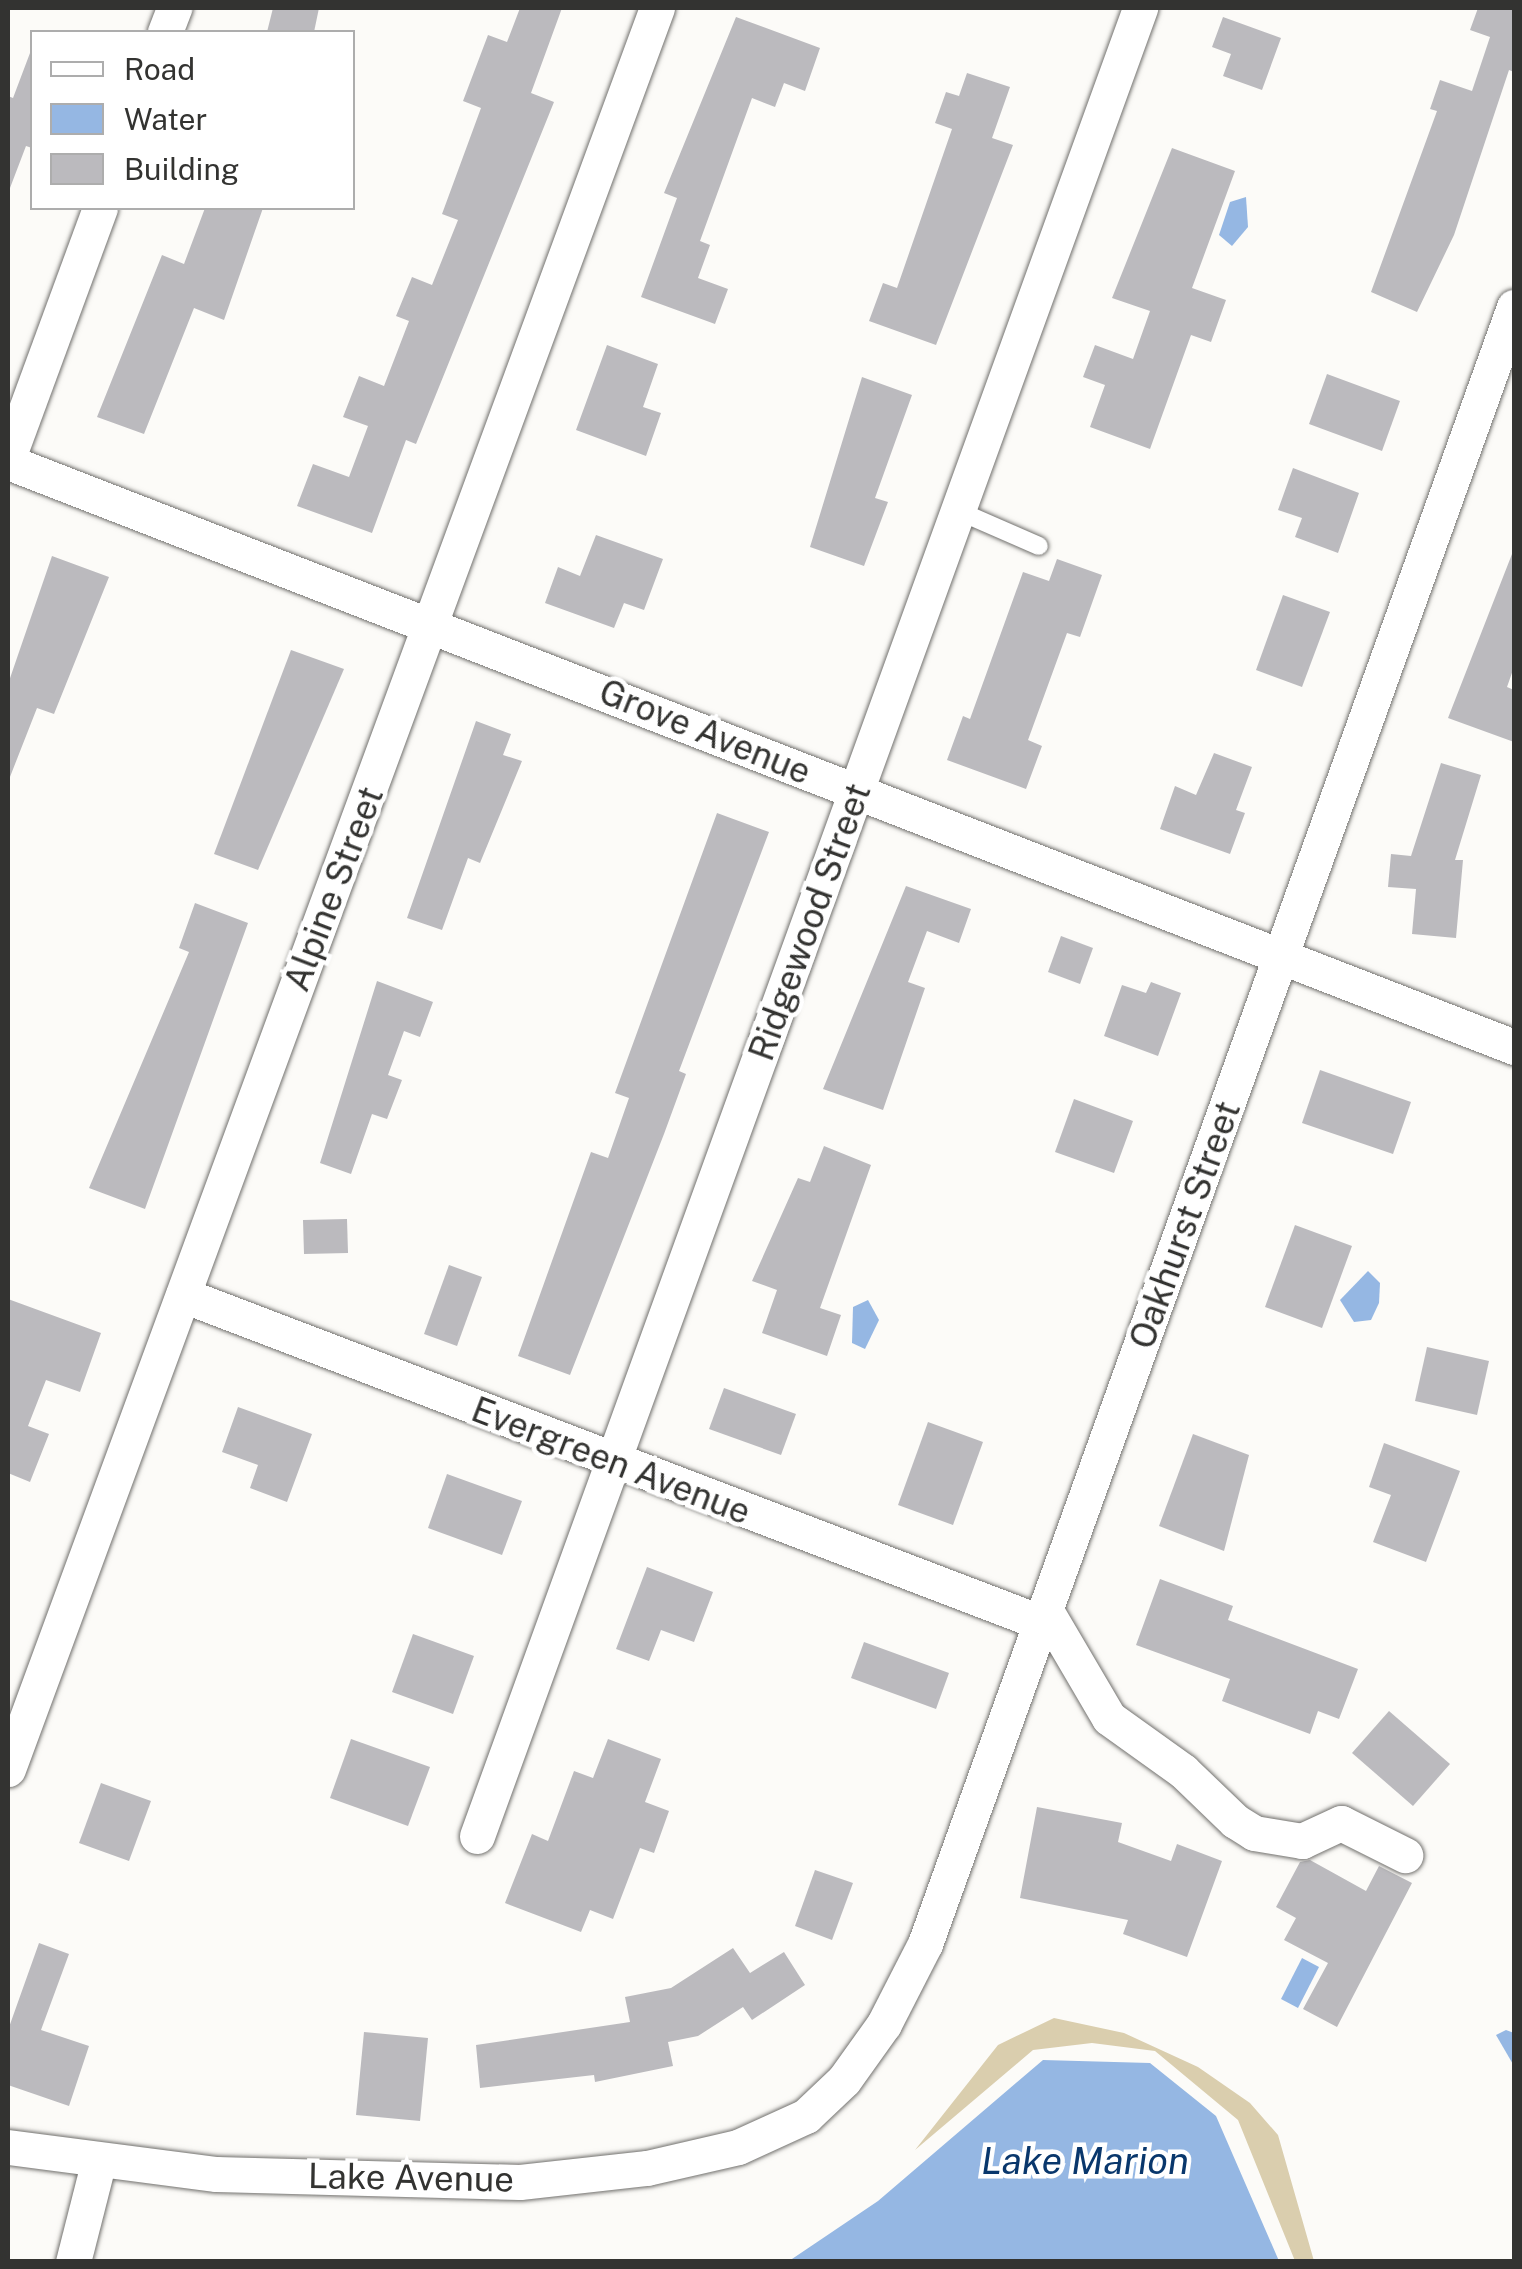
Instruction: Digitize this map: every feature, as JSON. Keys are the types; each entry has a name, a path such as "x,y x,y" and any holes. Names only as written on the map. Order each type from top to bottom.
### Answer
{"street":[{"name":"Alpine Street","path":"8,1770 434,625 657,8"},
{"name":"Ridgewood Street","path":"477,1836 1140,8"},
{"path":"8,460 99,210"},
{"name":"Oakhurst Street","path":"806,2116 844,2080 884,2024 925,1944 1514,307"},
{"name":"Grove Avenue","path":"8,460 1514,1047"},
{"name":"Evergreen Avenue","path":"183,1294 613,1463 1043,1615"},
{"path":"1043,1615 1108,1718 1182,1772 1234,1821 1254,1833 1302,1841 1342,1823 1405,1855"},
{"name":"Lake Avenue","path":"8,2147 98,2164 520,2182 646,2168 738,2148 806,2116"},
{"path":"73,2262 98,2164"}],"lane":[{"path":"958,511 1039,546"}],"shaded area":[{"path":"1054,2018 1124,2033 1198,2067 1250,2103 1278,2135 1314,2261 1295,2261 1238,2120 1155,2051 1092,2043 1033,2050 915,2150 998,2045"}],"water":[{"path":"1246,197 1248,227 1232,246 1219,235 1230,202"},
{"path":"1368,1271 1380,1283 1379,1303 1371,1320 1354,1322 1340,1300"},
{"path":"868,1300 879,1320 865,1349 852,1343 853,1307"},
{"path":"1302,1958 1319,1967 1298,2008 1281,1999"},
{"path":"1506,2030 1514,2033 1514,2066 1496,2035"},
{"name":"Lake Marion","path":"1043,2060 1150,2063 1216,2116 1279,2261 789,2261 878,2201"}],"building":[{"path":"273,8 319,8 314,30 268,30"},
{"path":"520,8 562,8 531,93 554,102 416,444 406,440 372,533 297,506 313,464 349,477 368,426 343,417 359,376 384,386 409,321 396,316 412,277 432,285 458,220 442,214 481,108 463,101 488,35 507,42"},
{"path":"1478,8 1514,8 1514,72 1509,70 1454,235 1417,312 1371,292 1437,111 1430,109 1440,80 1472,91 1490,37 1470,30"},
{"path":"736,17 820,48 805,91 784,83 775,107 752,98 700,241 710,245 698,278 728,289 715,324 641,297 677,198 664,193"},
{"path":"1223,17 1281,38 1262,90 1223,76 1231,54 1212,47"},
{"path":"30,53 30,147 26,146 10,188 8,96 13,98"},
{"path":"967,73 1010,87 992,138 1013,145 936,345 869,321 883,283 897,288 952,129 935,123 946,92 959,96"},
{"path":"1172,148 1235,171 1192,288 1226,300 1211,342 1191,335 1150,449 1090,427 1105,385 1083,377 1095,345 1133,359 1150,311 1112,298"},
{"path":"204,210 262,210 224,320 194,308 144,434 97,417 162,255 184,264"},
{"path":"607,345 658,364 643,407 661,413 646,456 576,430"},
{"path":"1327,374 1400,401 1382,451 1309,424"},
{"path":"862,377 912,395 875,498 888,502 864,566 810,547"},
{"path":"1293,468 1359,493 1338,553 1295,537 1302,518 1278,510"},
{"path":"596,535 663,559 644,610 624,603 614,628 545,603 558,567 580,576"},
{"path":"1512,554 1514,667 1507,687 1514,690 1514,742 1448,718"},
{"path":"52,556 109,577 54,714 37,708 8,782 8,684"},
{"path":"1057,559 1102,575 1080,637 1067,633 1028,740 1042,746 1026,789 947,760 963,716 970,719 1023,572 1049,581"},
{"path":"1283,595 1330,612 1302,687 1256,670"},
{"path":"291,650 344,669 258,870 214,854"},
{"path":"476,721 511,734 503,755 522,761 480,863 468,858 442,930 407,918"},
{"path":"1214,753 1252,767 1236,810 1245,813 1230,854 1160,829 1175,786 1196,795"},
{"path":"1441,763 1481,775 1455,860 1463,860 1456,938 1412,934 1416,889 1388,887 1391,854 1411,856"},
{"path":"717,813 769,832 679,1071 686,1074 570,1375 518,1356 591,1152 608,1158 629,1098 615,1093"},
{"path":"906,886 971,909 959,943 927,931 908,982 925,988 883,1110 823,1089"},
{"path":"195,903 248,923 145,1209 89,1188 189,952 179,948"},
{"path":"1061,936 1093,948 1080,984 1048,972"},
{"path":"377,981 433,1002 420,1037 404,1031 388,1075 402,1080 387,1119 372,1114 351,1174 320,1163"},
{"path":"1151,982 1181,993 1158,1056 1104,1036 1122,985 1146,993"},
{"path":"1320,1070 1411,1102 1393,1154 1302,1123"},
{"path":"1074,1099 1133,1121 1114,1173 1055,1152"},
{"path":"824,1146 871,1165 820,1308 841,1315 827,1356 762,1333 777,1290 752,1281 798,1178 810,1182"},
{"path":"347,1219 348,1253 304,1254 303,1220"},
{"path":"1295,1225 1352,1246 1322,1328 1265,1307"},
{"path":"449,1265 482,1277 457,1346 424,1334"},
{"path":"8,1299 101,1333 80,1392 46,1380 28,1426 49,1434 30,1482 8,1473"},
{"path":"1427,1347 1489,1361 1477,1415 1415,1401"},
{"path":"724,1388 796,1414 781,1455 709,1429"},
{"path":"238,1407 312,1434 287,1502 250,1488 258,1465 222,1452"},
{"path":"928,1422 983,1442 953,1525 898,1505"},
{"path":"1193,1434 1249,1455 1224,1551 1159,1526"},
{"path":"1384,1443 1460,1471 1426,1562 1373,1542 1391,1495 1369,1487"},
{"path":"447,1474 522,1501 502,1555 428,1528"},
{"path":"647,1567 713,1592 694,1642 661,1630 649,1661 616,1649"},
{"path":"1160,1579 1233,1606 1228,1620 1358,1669 1339,1719 1318,1711 1310,1734 1222,1701 1230,1679 1136,1645"},
{"path":"413,1634 474,1656 453,1714 392,1692"},
{"path":"864,1642 949,1673 936,1709 851,1678"},
{"path":"1389,1711 1450,1764 1413,1806 1352,1753"},
{"path":"351,1739 430,1767 408,1826 330,1798"},
{"path":"608,1739 661,1759 645,1802 669,1811 654,1853 640,1848 613,1919 590,1910 581,1932 505,1903 532,1834 548,1841 574,1771 593,1778"},
{"path":"101,1783 151,1801 129,1861 79,1843"},
{"path":"1037,1807 1122,1823 1118,1842 1171,1861 1177,1844 1222,1861 1187,1957 1123,1934 1128,1920 1020,1898"},
{"path":"1310,1860 1366,1891 1379,1866 1412,1883 1337,2027 1303,2009 1328,1963 1284,1940 1296,1918 1276,1907 1300,1862"},
{"path":"815,1870 853,1883 832,1940 795,1926"},
{"path":"39,1943 69,1954 41,2030 89,2046 69,2106 8,2085 8,2030"},
{"path":"733,1948 750,1973 784,1952 805,1985 752,2020 743,2007 698,2036 668,2042 673,2066 595,2082 594,2075 480,2088 476,2045 630,2022 625,1997 671,1988"},
{"path":"364,2032 428,2038 420,2121 356,2115"}]}
